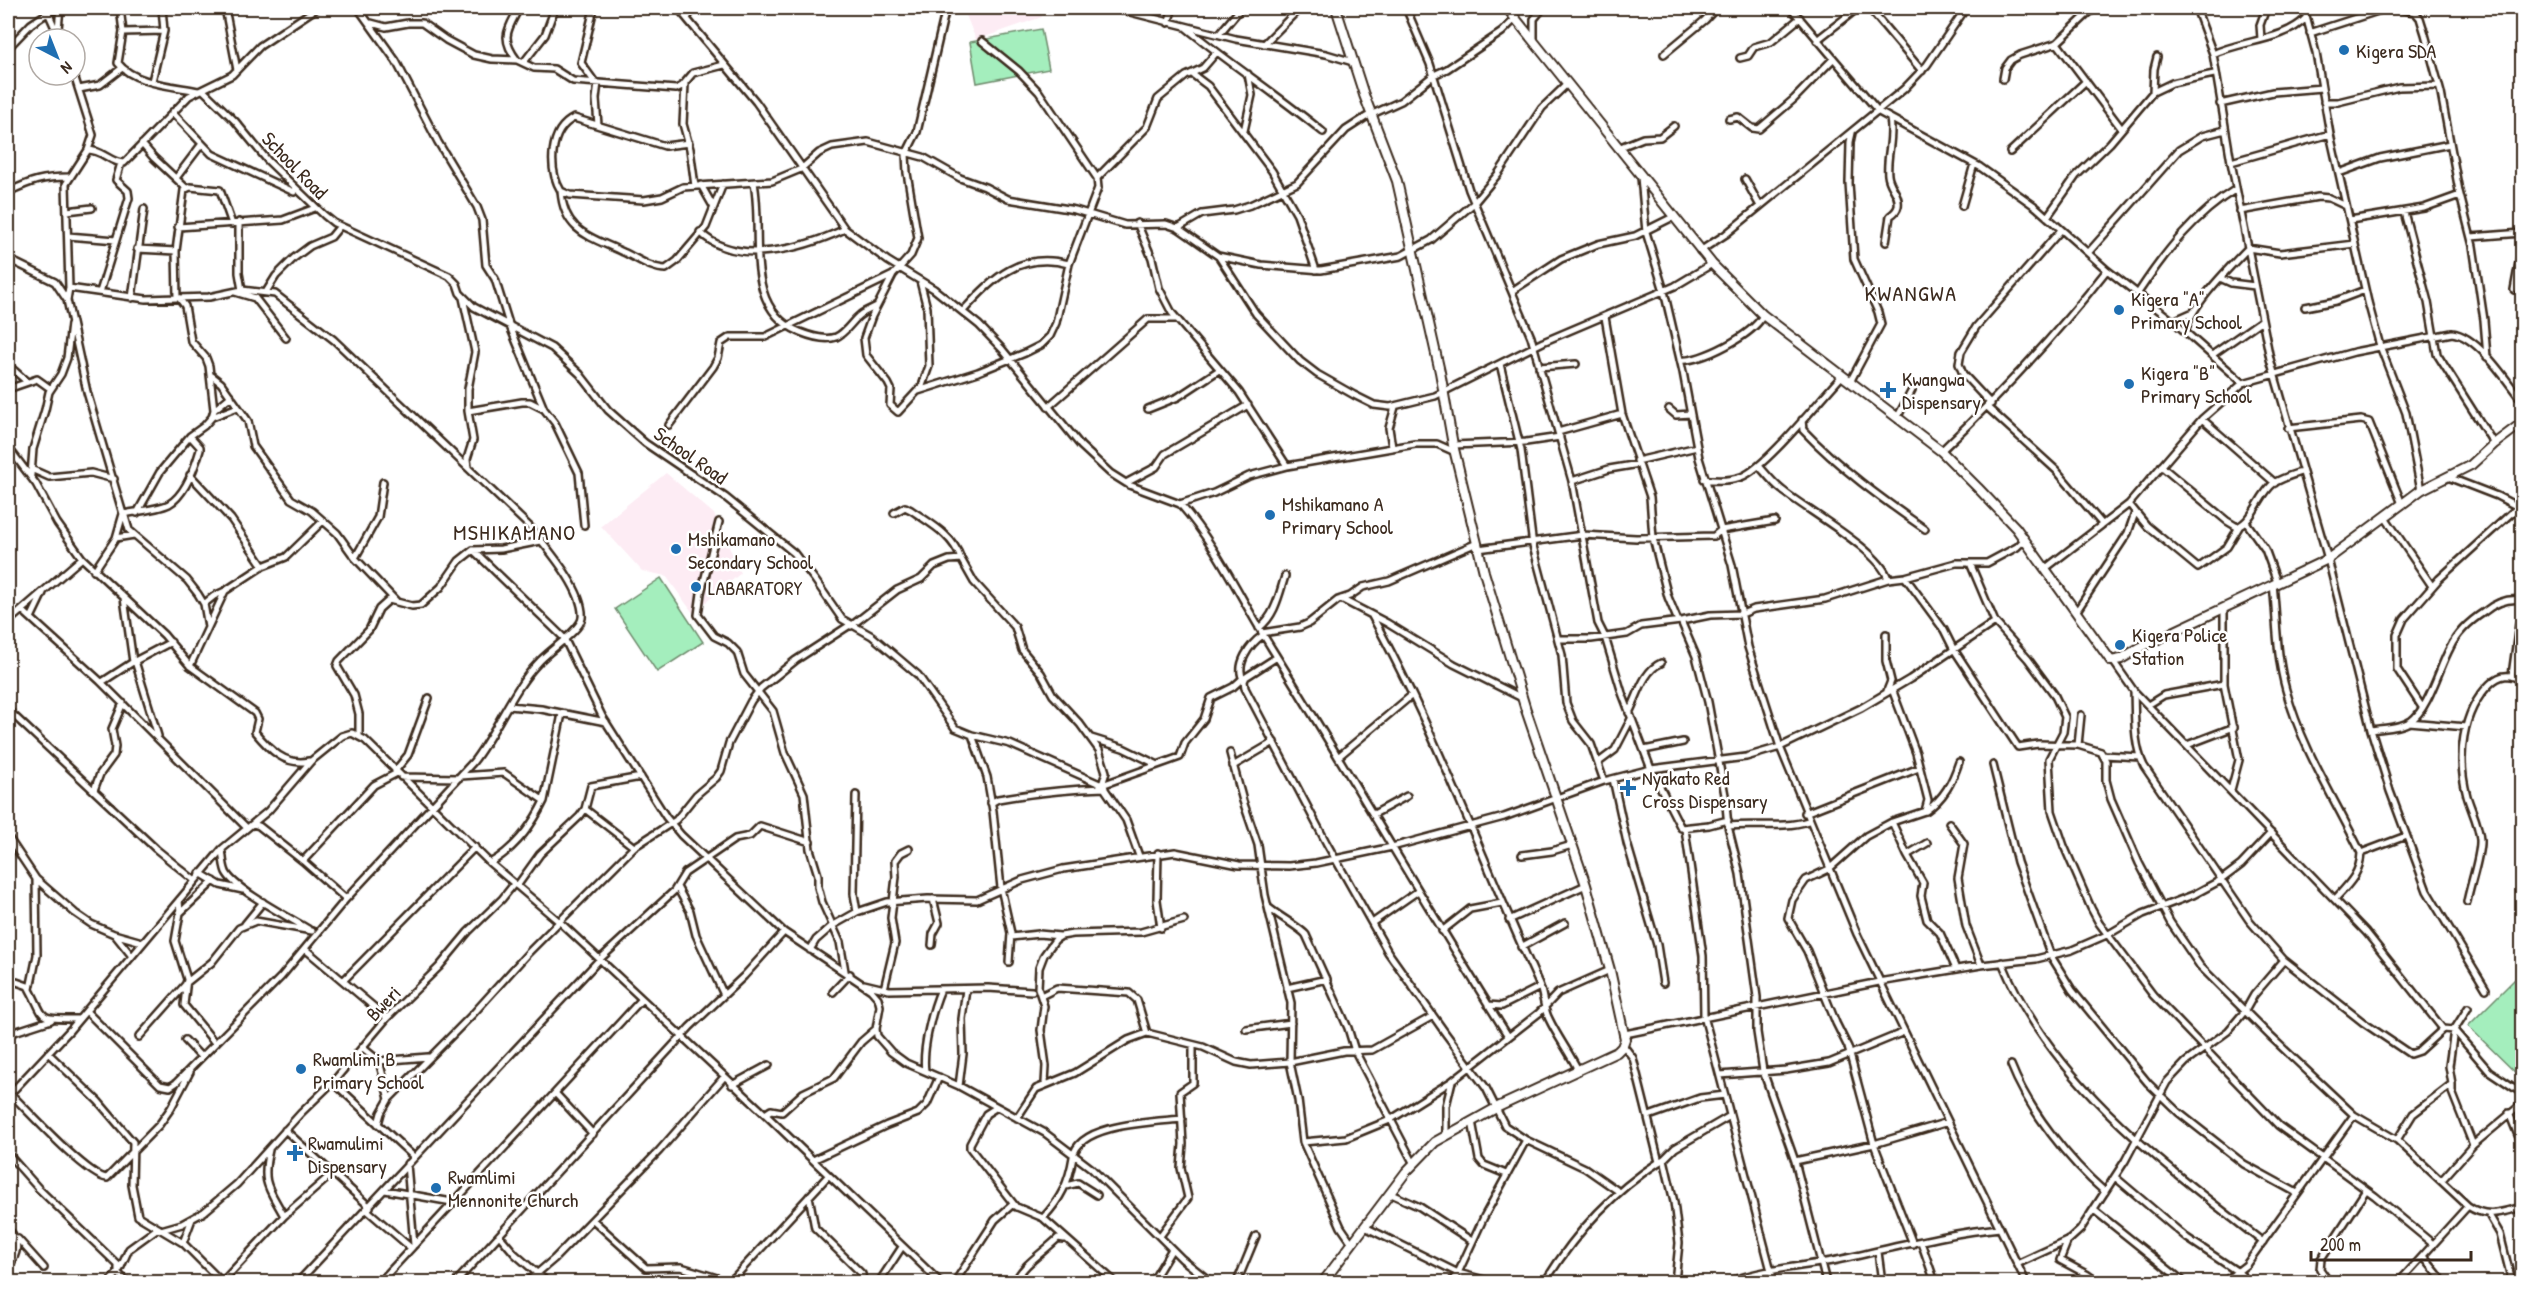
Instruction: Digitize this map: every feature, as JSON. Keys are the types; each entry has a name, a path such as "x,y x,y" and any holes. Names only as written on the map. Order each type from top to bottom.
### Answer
{"street":[{"path":"59,27 60,8"},
{"path":"120,8 123,32 118,63 122,68 152,81 200,91"},
{"path":"152,81 164,31 162,8"},
{"path":"225,8 237,70"},
{"path":"100,292 129,194 116,180 121,163 189,96 237,70 260,46 317,8"},
{"path":"358,8 396,61 438,142 477,207 482,220 486,265 495,279 509,324 544,409 555,423 579,473 584,525"},
{"path":"517,60 510,48 507,35 510,21 519,8"},
{"path":"524,62 545,35 555,8"},
{"path":"594,8 581,63 596,82 598,125"},
{"path":"678,8 756,102 845,229 898,268 920,280 963,310 1010,358 1087,452 1110,473 1126,483 1180,504 1208,539 1276,657 1374,814 1442,931 1508,1035"},
{"path":"687,18 694,8"},
{"path":"920,280 927,308 929,366 925,380 917,392 902,410 896,411 889,402 891,388 866,355 863,342 865,332 893,275 911,255 918,238 906,154 917,132 946,8"},
{"path":"1114,8 1168,23 1220,33 1236,39 1326,54 1353,62"},
{"path":"1168,23 1173,8"},
{"path":"1220,33 1241,8"},
{"path":"1264,44 1299,8"},
{"path":"1323,1282 1414,1164 1434,1142 1498,1107 1617,1052 1623,1045 1625,1034 1586,885 1524,699 1478,546 1454,448 1444,390 1397,181 1372,116 1336,8"},
{"path":"1406,8 1434,75 1474,203 1512,291 1533,348 1572,482 1598,623 1605,637 1630,716 1651,769 1679,826 1685,829 1728,823 1788,825 1809,821"},
{"path":"1507,8 1712,264 1763,315 1941,451 1998,508 2046,568 2134,691 2335,898 2366,932 2443,1029 2454,1030 2489,1071 2523,1094"},
{"path":"1534,41 1534,19 1543,8"},
{"path":"1664,54 1716,8"},
{"path":"1791,8 1878,112 1974,164 2013,190 2107,270 2173,321 2243,383"},
{"path":"1817,40 1858,8"},
{"path":"1869,8 1922,71"},
{"path":"1700,251 1878,112 1922,71 1966,8"},
{"path":"2003,79 2005,68 2014,58 2057,43 2094,8"},
{"path":"2196,8 2212,54 2240,211 2274,373 2288,428 2328,559 2371,730 2427,891 2486,989"},
{"path":"2304,8 2365,290 2380,346 2406,413 2421,490"},
{"path":"2310,33 2387,8"},
{"path":"2394,8 2409,10 2420,18 2439,86 2470,237 2484,320 2487,357"},
{"path":"8,48 47,10 55,27"},
{"path":"2261,39 2260,25 2264,14"},
{"path":"1178,228 1202,214 1234,210 1284,190 1301,179 1346,130 1401,101 1434,75 1447,69 1502,32 1516,18"},
{"path":"1740,58 1748,56 1756,46 1771,42 1800,18"},
{"path":"2212,54 2225,48 2289,31 2306,18"},
{"path":"369,23 386,27 418,22 474,55 492,59 517,60 534,68 554,69 573,81 676,89 693,73 724,65"},
{"path":"1182,25 1323,132"},
{"path":"123,32 164,31"},
{"path":"917,392 1041,345 1050,336 1056,323 1069,264 1098,188 1097,178 1039,92 1019,71 982,41"},
{"path":"2057,43 2121,128"},
{"path":"1097,178 1147,127 1158,99 1186,76 1203,68 1216,53"},
{"path":"2153,92 2157,57"},
{"path":"1729,119 1739,118 1752,128 1758,129 1794,99 1833,59"},
{"path":"67,300 69,288 65,192 69,177 88,150 93,135 79,89 100,85 122,68"},
{"path":"1192,74 1208,86 1244,131 1284,190 1301,225 1316,270"},
{"path":"1244,131 1252,95 1248,74"},
{"path":"2047,217 2069,185 2153,92 2172,83 2214,75"},
{"path":"2010,152 2086,81"},
{"path":"685,82 683,115 698,185 713,206"},
{"path":"1218,256 1261,265 1316,270 1401,256 1413,251 1431,240 1474,203 1504,166 1542,108 1568,84"},
{"path":"2324,102 2347,100 2392,87 2439,86"},
{"path":"2220,104 2272,92 2322,88"},
{"name":"School Road","path":"200,91 315,208 340,226 449,276 474,308 552,348 580,374 608,410 645,443 725,497 794,553 842,620 872,636 918,675 955,728 972,735 1010,744 1103,787"},
{"path":"172,112 212,154 301,195"},
{"path":"689,143 665,146 574,118 566,122 560,130 553,160 554,177 561,191 562,206 585,235 661,269 672,267 708,223 723,184"},
{"path":"1886,242 1890,216 1896,211 1898,205 1898,195 1889,182 1888,174 1888,147 1893,135 1890,119"},
{"path":"1618,148 1643,138 1660,137 1674,126"},
{"path":"2088,253 2179,150 2202,136 2225,130"},
{"path":"1850,382 1881,324 1878,312 1854,259 1849,183 1852,132"},
{"path":"2231,162 2330,134"},
{"path":"561,191 578,196 644,200 662,197 675,189 698,185 754,183 782,178 801,169 819,153 832,147 859,141 880,144 906,154 923,157 960,178 985,187 1008,200 1089,213 1119,224 1160,223 1178,228 1218,256 1256,314 1300,361 1317,374 1374,405 1395,407 1435,396 1533,348 1688,280 1712,264"},
{"path":"142,144 186,188 220,190 232,224"},
{"path":"2339,173 2380,158 2450,144"},
{"path":"176,178 201,145"},
{"path":"88,150 99,151 121,163"},
{"path":"1962,206 1974,164"},
{"path":"8,192 40,178 69,177"},
{"path":"1641,177 1646,232 1664,291 1704,479 1734,572 1748,647 1780,747 1805,813 1879,982 2026,1282"},
{"path":"1745,179 1760,206"},
{"path":"754,183 763,295 770,308 786,326 817,337 836,337 862,314 878,305"},
{"path":"186,188 182,195 176,251 178,298 185,306 191,341 206,358 212,376 214,410 212,417"},
{"path":"2138,293 2154,268 2193,221 2216,201 2236,189"},
{"path":"2350,220 2404,212 2460,195"},
{"path":"2240,211 2318,196 2329,198 2346,207"},
{"path":"67,211 92,208"},
{"path":"178,227 283,220 315,208"},
{"path":"132,298 144,209"},
{"path":"2404,212 2428,302 2438,354 2445,369 2494,444"},
{"path":"1512,291 1561,259 1598,244 1646,232 1673,217"},
{"path":"239,222 239,273 242,290"},
{"path":"1137,223 1152,258 1160,292 1175,319 1248,405 1287,466"},
{"path":"266,292 276,276 294,258 310,246 331,237 340,226"},
{"path":"700,232 721,247 758,251 792,248 845,229"},
{"path":"2061,230 1976,327 1961,352 1959,364 1963,374 1989,405 2055,470 2102,524"},
{"path":"2470,237 2523,233"},
{"path":"68,236 116,240"},
{"path":"2248,248 2280,253 2355,244"},
{"path":"2514,290 2523,246"},
{"path":"2186,332 2192,313 2248,248"},
{"path":"137,249 176,251"},
{"path":"8,260 55,282 62,290 67,300 87,392 127,527 187,580 204,604 209,628"},
{"path":"963,310 983,291 1024,262 1050,260 1069,264"},
{"path":"1941,451 1989,405 2059,330 2107,270"},
{"path":"669,425 713,367 718,358 721,343 730,337 765,336 893,275"},
{"path":"2220,278 2230,283 2255,286"},
{"path":"69,288 132,298 209,297 242,290 266,292 284,299 334,340 531,528 563,571 581,604 582,615 580,626 536,665 491,739 460,777 315,932 305,949 281,977 172,1086 160,1085 86,1011"},
{"path":"2305,307 2336,301 2365,290"},
{"path":"231,291 255,298 286,338"},
{"path":"463,296 476,352 468,389 468,411 473,440 467,459 469,469"},
{"path":"2173,321 2192,313"},
{"path":"1680,360 1691,360 1740,339 1757,325 1763,315"},
{"path":"1605,317 1622,414 1650,497 1653,538 1668,597 1703,679 1725,795 1728,823 1743,890 1763,1071 1795,1161 1826,1282"},
{"path":"31,477 33,448 51,388 61,374 67,358 71,319"},
{"path":"1048,407 1148,319 1175,319"},
{"path":"2212,355 2262,320"},
{"path":"2046,568 2129,504 2202,419 2231,391 2243,383 2380,346 2452,333 2462,336 2487,357 2523,400"},
{"path":"1500,364 1519,442 1532,541 1562,655 1568,710 1573,721 1591,744 1604,781"},
{"path":"1539,367 1576,364"},
{"path":"8,365 26,381"},
{"path":"1148,409 1178,397 1219,370"},
{"path":"212,376 222,382 231,396 250,427 253,446 291,499 337,533 355,558 396,601"},
{"path":"1704,479 1724,481 1739,478 1760,467 1768,454 1842,376"},
{"path":"8,388 37,379 51,388"},
{"path":"1897,418 1912,390"},
{"path":"214,410 231,396"},
{"path":"468,411 522,402 530,402 544,409"},
{"path":"1126,483 1156,467 1165,454 1248,405"},
{"path":"137,513 160,472 190,436 212,417 238,407"},
{"path":"1392,447 1389,428 1395,407"},
{"path":"1669,409 1676,415 1690,414"},
{"path":"1180,504 1214,493 1249,476 1287,466 1425,443 1454,448 1519,442 1559,435 1622,414"},
{"path":"2202,419 2275,483"},
{"path":"1802,420 1803,430 1840,466 1884,501 1925,529"},
{"path":"2288,428 2361,420 2369,422 2402,504"},
{"path":"2113,661 2328,559 2421,490 2471,465 2494,444 2523,423"},
{"path":"123,514 137,513 169,504 178,495 190,475 200,449 190,436"},
{"path":"8,447 31,477 57,523 94,571 171,642 190,666 251,709 258,719 255,732 284,759 292,763 311,761"},
{"path":"1572,482 1609,468 1638,463 1697,447"},
{"path":"2161,466 2227,521 2239,527"},
{"path":"1760,467 1781,490 1865,550 1885,569 1888,579"},
{"path":"31,469 49,477 92,473 114,479"},
{"path":"2129,504 2154,532 2198,568 2227,547 2239,527 2246,522 2266,492 2275,483 2301,472"},
{"path":"190,475 231,519 263,566"},
{"path":"2422,707 2397,669 2397,635 2404,619 2432,586 2521,508 2448,477"},
{"path":"355,558 378,517 383,482"},
{"path":"894,513 905,507 956,544 961,559 974,582 1015,627 1026,657 1041,673 1053,695 1090,738 1104,762 1106,779 1103,787"},
{"path":"2076,612 2130,528 2135,513"},
{"path":"94,571 116,538 123,514"},
{"path":"2385,516 2432,586"},
{"path":"204,604 263,566 286,557 323,521"},
{"path":"1261,632 1300,627 1363,587 1389,581 1478,546 1582,536 1653,538 1714,536 1721,530 1775,521"},
{"path":"719,522 698,615 714,636 728,643 737,652 744,674 773,711 785,753 804,794 810,842 822,902 841,946 848,972"},
{"path":"2246,522 2265,549 2275,583 2279,661 2286,691 2314,766 2361,853 2361,865 2357,875 2335,898"},
{"path":"116,538 134,535"},
{"path":"1558,639 1627,634 1641,626 1704,615 1742,614 1754,609 1825,599 1888,579 1905,578 1956,562 1987,563 2024,540"},
{"path":"358,735 359,714 354,695 337,666 339,661 369,630 383,605 389,600 421,606 441,587 459,561 473,550 501,549 541,541"},
{"path":"473,550 564,638 606,722 671,824 705,859 784,932 848,972 864,984 879,1001 880,1010 876,1029 880,1041 891,1052 1045,1133 1091,1168 1172,1249 1211,1282"},
{"path":"8,622 82,558"},
{"path":"378,1124 389,1099 472,1016 528,953 634,847 671,824 696,795 718,776 729,743 759,691 796,660 850,625 897,590 921,579 934,566 949,560 961,559"},
{"path":"1970,563 1995,622 2028,659 2054,694 2065,717 2065,724 2049,759 2050,801 2055,823 2091,909 2153,995 2279,1126 2323,1157 2433,1244"},
{"path":"1285,576 1268,622 1247,650 1241,671 1243,680 1372,923 1388,952 1498,1107 1504,1126 1526,1140 1585,1168 1618,1191"},
{"path":"1905,578 1944,630 1953,648 2018,747 2078,745 2097,749 2104,755 2140,758"},
{"path":"31,618 45,588"},
{"path":"190,666 225,591"},
{"path":"124,598 134,661 159,739"},
{"path":"1341,599 1454,664 1515,692 1524,699"},
{"path":"2409,722 2422,707 2451,646 2461,631 2490,607 2503,601 2523,600"},
{"path":"2224,608 2224,684 2239,760 2231,790"},
{"path":"22,610 102,682 247,828"},
{"path":"2512,675 2519,624 2523,613"},
{"path":"1372,616 1397,659 1495,881 1509,921 1540,987 1549,1019 1578,1070"},
{"path":"810,950 822,934 832,926 857,912 892,901 977,900 1001,888 1064,869 1158,853 1184,852 1218,862 1260,867 1289,866 1338,859 1504,817 1604,781 1651,769 1746,757 1780,747 1860,708 1995,622"},
{"path":"1886,634 1886,661 1891,681 1889,691 1916,753 1928,800 1925,811"},
{"path":"102,682 134,661 171,642"},
{"path":"991,803 998,799 1044,792 1103,787 1156,764 1175,760 1182,755 1185,743 1204,719 1211,698 1233,687 1276,657"},
{"path":"1599,762 1615,750 1647,673 1653,666 1661,663"},
{"path":"2467,902 2480,842 2463,779 2462,756 2466,727 2474,703 2489,684 2504,675 2521,678"},
{"path":"2148,705 2164,695 2224,684"},
{"path":"2134,691 2140,758 2249,920 2284,960 2364,1023 2410,1054 2419,1052 2443,1029"},
{"path":"1338,756 1412,695"},
{"path":"398,774 408,755 429,698"},
{"path":"94,790 99,774 114,755 112,729 123,703"},
{"path":"509,706 606,722"},
{"path":"8,710 156,849 194,880"},
{"path":"490,863 513,846 538,814 544,801 562,714"},
{"path":"2078,745 2081,715"},
{"path":"2371,730 2409,722 2466,727"},
{"path":"2187,745 2234,727"},
{"path":"192,1066 166,1115 111,1175 101,1178 86,1167 9,1095 86,1011 222,849 274,804 311,761 342,736 352,733 358,735 490,863 560,923 765,1114 940,1282"},
{"path":"972,735 987,777 1001,888 1011,937 1009,962"},
{"path":"1090,738 1123,748 1156,764"},
{"path":"1233,766 1274,742"},
{"path":"1644,750 1683,742"},
{"path":"1230,753 1243,801 1256,834 1260,867 1292,1013 1290,1062 1303,1142 1341,1227 1352,1243"},
{"path":"2104,755 2111,799 2161,906 2200,966 2354,1115 2397,1140 2468,1206 2477,1212 2489,1215 2523,1207"},
{"path":"1913,1244 1874,1144 1851,1054 1807,951 1788,918 1792,900 1806,880 1829,869 1866,836 1892,822 1925,811 1941,800 1959,762"},
{"path":"1993,765 2012,847 2051,956 2091,1016 2160,1095 2229,1154 2256,1172 2297,1193"},
{"path":"1805,813 1919,768"},
{"path":"303,861 374,785 398,774 460,777 504,773 544,801"},
{"name":"Bweri","path":"109,1282 120,1276 129,1249 160,1229 192,1218 231,1191 285,1130 333,1082 387,1018 439,967 468,932 515,885 540,854 585,809 588,790 593,785 641,777"},
{"path":"1613,779 1627,843 1657,945 1663,983"},
{"path":"1103,787 1126,820 1139,856"},
{"path":"856,795 854,895 857,912"},
{"path":"1374,814 1407,796"},
{"path":"585,809 634,847"},
{"path":"1892,822 1923,883 1921,896 1928,920 1940,933 1956,969"},
{"path":"1949,823 1964,844 1958,878 1966,926 1982,965"},
{"path":"253,824 259,826 303,861 346,899"},
{"path":"298,1282 599,960 677,887 685,873 735,839 750,836 760,826 770,828 785,836 810,842"},
{"path":"1685,829 1703,956 1704,1016 1774,1282"},
{"path":"1625,1034 1879,982 2051,956 2084,946 2129,921 2161,906 2193,895 2221,880 2241,865 2271,833"},
{"path":"2361,853 2406,836"},
{"path":"8,837 36,879 83,920 114,934 142,942"},
{"path":"1907,855 1927,843"},
{"path":"1522,855 1552,851 1572,845"},
{"path":"343,981 475,847"},
{"path":"222,849 228,875 263,902 315,932"},
{"path":"884,989 890,971 895,939 892,901 895,860 909,849"},
{"path":"1158,853 1157,900 1161,928"},
{"path":"200,873 227,887 245,890"},
{"path":"30,989 37,955 36,879"},
{"path":"180,913 214,881"},
{"path":"1509,921 1586,885"},
{"path":"677,887 690,911 696,936 723,993"},
{"path":"1372,923 1418,891"},
{"path":"932,945 933,934 939,923 933,899"},
{"path":"179,900 180,913 175,941 186,983 183,1005 215,1043"},
{"path":"243,926 263,902"},
{"path":"1442,931 1470,909 1502,903"},
{"path":"1268,906 1304,932 1327,979 1355,1051 1414,1164"},
{"path":"1011,937 1039,934 1061,936 1141,932 1184,920"},
{"path":"139,1037 186,983 212,962 231,941 237,930 243,926 258,921 315,932"},
{"path":"1521,947 1565,923"},
{"path":"456,1282 723,993 744,976 784,932"},
{"path":"114,934 131,955"},
{"path":"1045,1083 1046,1066 1041,1030 1044,1006 1038,988 1040,963 1053,942 1061,936"},
{"path":"305,949 387,1018"},
{"path":"2017,1264 2069,1240 2086,1223 2176,1071 2228,1031 2245,1011 2254,994 2284,960"},
{"path":"2002,962 2021,1000 2060,1057 2093,1096 2137,1140 2179,1177 2263,1242"},
{"path":"1303,1142 1346,1138 1389,1120 1452,1081 1544,1007 1558,993 1610,970"},
{"path":"833,992 848,972"},
{"path":"8,979 22,982 30,989 37,1008 53,1020"},
{"path":"1287,988 1327,979"},
{"path":"864,984 884,989 1032,992"},
{"path":"1488,1005 1502,1006 1540,987"},
{"path":"1041,996 1057,988 1129,993 1137,1000 1147,1033"},
{"path":"925,1071 924,1058 927,1042 941,989"},
{"path":"959,1086 963,1054 962,1019 966,989"},
{"path":"380,1282 641,1000"},
{"path":"2468,1008 2454,1030 2449,1066 2452,1092 2473,1146"},
{"path":"1017,1118 1031,1095 1045,1083 1075,1073 1128,1040 1147,1033 1217,1051 1244,1064 1290,1062 1327,1053 1364,1051 1381,1046 1433,1016"},
{"path":"8,1034 53,1020 78,1019"},
{"path":"1246,1029 1291,1023"},
{"path":"765,1114 771,1110 782,1112 803,1093 834,1078 861,1042 876,1029"},
{"path":"1720,1075 1829,1063 1904,1032"},
{"path":"202,1056 205,1033"},
{"path":"185,1040 202,1056"},
{"path":"1160,1236 1188,1198 1181,1168 1180,1092 1192,1084 1193,1045"},
{"path":"1623,1045 1633,1059 1674,1202 1678,1243 1675,1282"},
{"path":"363,1048 379,1061 389,1099"},
{"path":"48,1053 113,1118 133,1143 132,1174 135,1208 138,1216 183,1243 222,1282 284,1216 333,1173"},
{"path":"379,1061 430,1057"},
{"path":"732,1085 753,1071 769,1065"},
{"path":"2011,1065 2020,1088 2034,1112 2088,1177 2105,1192"},
{"path":"527,1282 593,1220 670,1140 724,1077"},
{"path":"813,1160 918,1113 927,1104 939,1077"},
{"path":"1446,1135 1446,1106 1452,1081"},
{"path":"333,1082 414,1157"},
{"path":"2397,1140 2413,1114 2452,1084"},
{"path":"555,1093 593,1134"},
{"path":"1649,1116 1700,1098 1725,1095"},
{"path":"2441,1181 2473,1146 2509,1113 2523,1104"},
{"path":"997,1107 986,1114 970,1148 1016,1206 1042,1218 1115,1282"},
{"path":"370,1117 381,1113"},
{"path":"2509,1113 2520,1140 2523,1155"},
{"path":"2224,1282 2238,1272 2263,1242 2354,1115"},
{"path":"1545,1282 1579,1233 1618,1191 1675,1148 1730,1116"},
{"path":"1042,1218 1062,1196 1073,1164 1073,1156 1084,1139 1095,1132 1110,1128 1182,1119"},
{"path":"1472,1120 1476,1150 1482,1163 1506,1174"},
{"path":"1795,1161 1874,1144 1948,1122"},
{"path":"285,1130 413,1247"},
{"path":"1451,1282 1458,1273 1506,1174 1526,1140"},
{"path":"269,1149 265,1167 266,1184 284,1216"},
{"path":"8,1154 39,1189 115,1261 120,1276 127,1282"},
{"path":"407,1164 412,1195 413,1247"},
{"path":"593,1220 646,1268 681,1267 730,1282 828,1176"},
{"path":"2115,1177 2187,1238 2249,1282"},
{"path":"1066,1186 1078,1183 1097,1195"},
{"path":"385,1190 452,1202"},
{"path":"2329,1282 2320,1269 2321,1259 2366,1190"},
{"path":"1391,1194 1420,1207 1472,1241"},
{"path":"809,1196 814,1228 862,1274 863,1282"},
{"path":"955,1282 995,1220 1008,1207 1016,1206"},
{"path":"2398,1282 2468,1206"},
{"path":"2094,1210 2184,1282"},
{"path":"2489,1215 2500,1234 2512,1282"},
{"path":"183,1243 192,1218"},
{"path":"1365,1227 1458,1273 1492,1282"},
{"path":"1728,1282 1771,1270 1820,1263 2000,1228"},
{"path":"8,1229 44,1268"},
{"path":"499,1235 515,1254 547,1282"},
{"path":"1237,1282 1256,1236"},
{"path":"8,1268 17,1250 16,1238"},
{"path":"1015,1282 1020,1272 1031,1260 1043,1253 1059,1238 1066,1239"},
{"path":"2069,1240 2060,1260 2098,1282"},
{"path":"1921,1242 1935,1282"},
{"path":"879,1282 902,1247"},
{"path":"1152,1282 1172,1249"},
{"path":"1878,1252 1882,1282"},
{"path":"2423,1256 2444,1282"}],"shaded area":[{"path":"963,8 1039,8 1042,17 976,40"},
{"name":"Mshikamano Secondary School","path":"666,473 714,514 741,573 693,613 666,576 642,571 601,526"}],"green space":[{"path":"1041,29 1049,69 977,83 970,42"},
{"path":"661,578 703,642 657,672 615,609"},
{"path":"2522,972 2522,1079 2468,1026"}],"place":[{"name":"Kigera SDA","path":"2344,50"},
{"name":"Kigera \"A\" Primary School","path":"2119,310"},
{"name":"Kigera \"B\" Primary School","path":"2129,384"},
{"name":"Kwangwa Dispensary","path":"1888,390"},
{"name":"Mshikamano A Primary School","path":"1270,515"},
{"name":"Mshikamano Secondary School","path":"676,549"},
{"name":"LABARATORY","path":"696,587"},
{"name":"Kigera Police Station","path":"2120,645"},
{"name":"Nyakato Red Cross Dispensary","path":"1628,788"},
{"name":"Rwamlimi B Primary School","path":"301,1069"},
{"name":"Rwamulimi Dispensary","path":"295,1153"},
{"name":"Rwamlimi Mennonite Church","path":"436,1188"}],"district":[{"name":"KWANGWA","path":"1911,293"},
{"name":"MSHIKAMANO","path":"515,532"}]}
